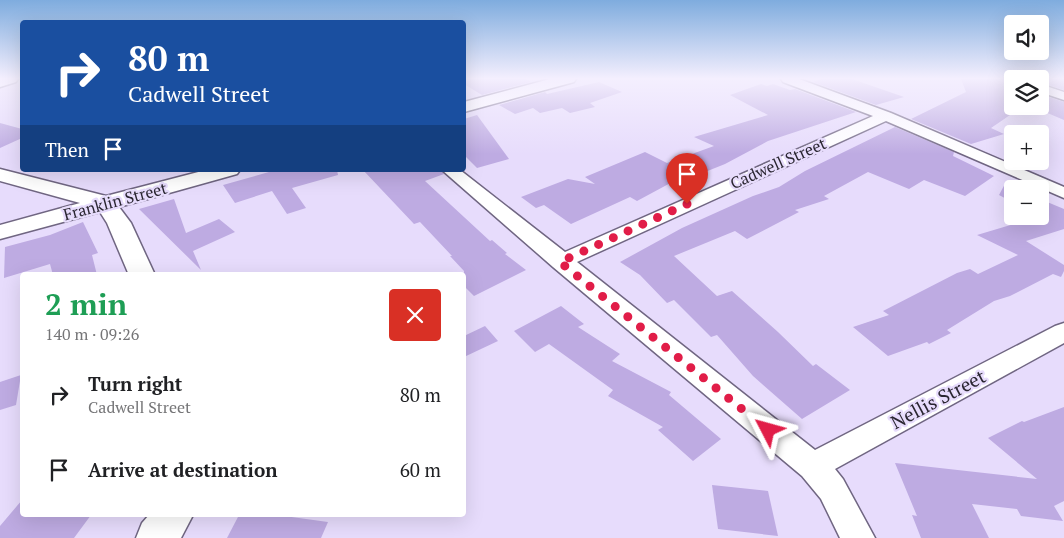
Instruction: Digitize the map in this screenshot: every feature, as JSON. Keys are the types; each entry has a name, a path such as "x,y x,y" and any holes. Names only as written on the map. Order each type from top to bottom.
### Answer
{"street":[{"path":"854,104 886,116 1064,194"},
{"name":"Cadwell Street","path":"560,262 886,116"},
{"name":"Franklin Street","path":"0,232 223,172"},
{"path":"452,172 560,262 812,466 832,489 858,538"},
{"path":"0,175 105,204 119,223 141,272"},
{"name":"Nellis Street","path":"812,466 1064,332"},
{"path":"157,538 172,517"}],"building":[{"path":"591,104 595,107 570,113 562,108 540,113 533,108 515,114 499,105"},
{"path":"747,104 835,104 856,112 768,141 725,164 680,182 676,180 637,201 630,197 571,224 544,205 536,208 521,197 568,179 595,184 585,177 645,152 667,163 714,146 694,137 768,115"},
{"path":"941,104 1004,104 1004,115 1010,115 991,128 1004,134 971,144 911,119"},
{"path":"1049,104 1064,104 1064,120 1049,114"},
{"path":"477,115 509,159 477,168 466,157 466,118"},
{"path":"0,123 20,128 20,139 0,148"},
{"path":"895,127 954,152 953,156 994,176 965,196 924,180 909,189 868,172 824,196 829,199 795,210 799,212 747,239 735,231 674,256 717,296 732,291 813,366 816,364 850,390 802,419 753,376 717,335 711,337 674,300 667,303 640,275 620,262 682,228 753,196 779,187 805,171"},
{"path":"269,172 337,172 338,175 292,188 306,208 287,214 272,191 235,203 223,185"},
{"path":"365,172 442,172 444,174 425,181 490,241 492,240 507,253 505,254 526,270 474,296 466,288 466,272 420,222 414,224"},
{"path":"1004,186 1004,198 999,195"},
{"path":"174,199 186,233 219,219 235,232 193,251 201,270 139,209"},
{"path":"1049,203 1064,209 1064,229 1026,241 1064,265 1064,271 1061,277 1053,274 1010,296 994,301 947,330 951,333 929,344 927,342 888,356 853,327 889,315 883,311 957,273 970,269 978,274 1018,255 977,235 1010,225 1049,225"},
{"path":"83,222 98,253 92,255 96,272 52,272 50,264 4,278 5,247 50,235"},
{"path":"561,306 584,324 578,327 620,354 612,361 671,392 669,395 721,439 693,461 658,430 663,427 608,396 613,390 549,344 535,352 514,331"},
{"path":"485,326 498,341 466,356 466,335"},
{"path":"20,375 16,405 0,410 0,382"},
{"path":"1064,407 1064,501 1054,506 1063,521 1021,516 1017,509 972,504 989,538 921,538 912,515 917,516 895,463 1037,479 988,438 1022,421 1024,422"},
{"path":"712,485 768,491 778,536 718,529"},
{"path":"20,502 20,517 90,517 74,538 0,538 0,526"},
{"path":"238,517 292,517 328,522 321,538 227,538"}],"route":[{"path":"687,204 560,262 768,430"}]}
